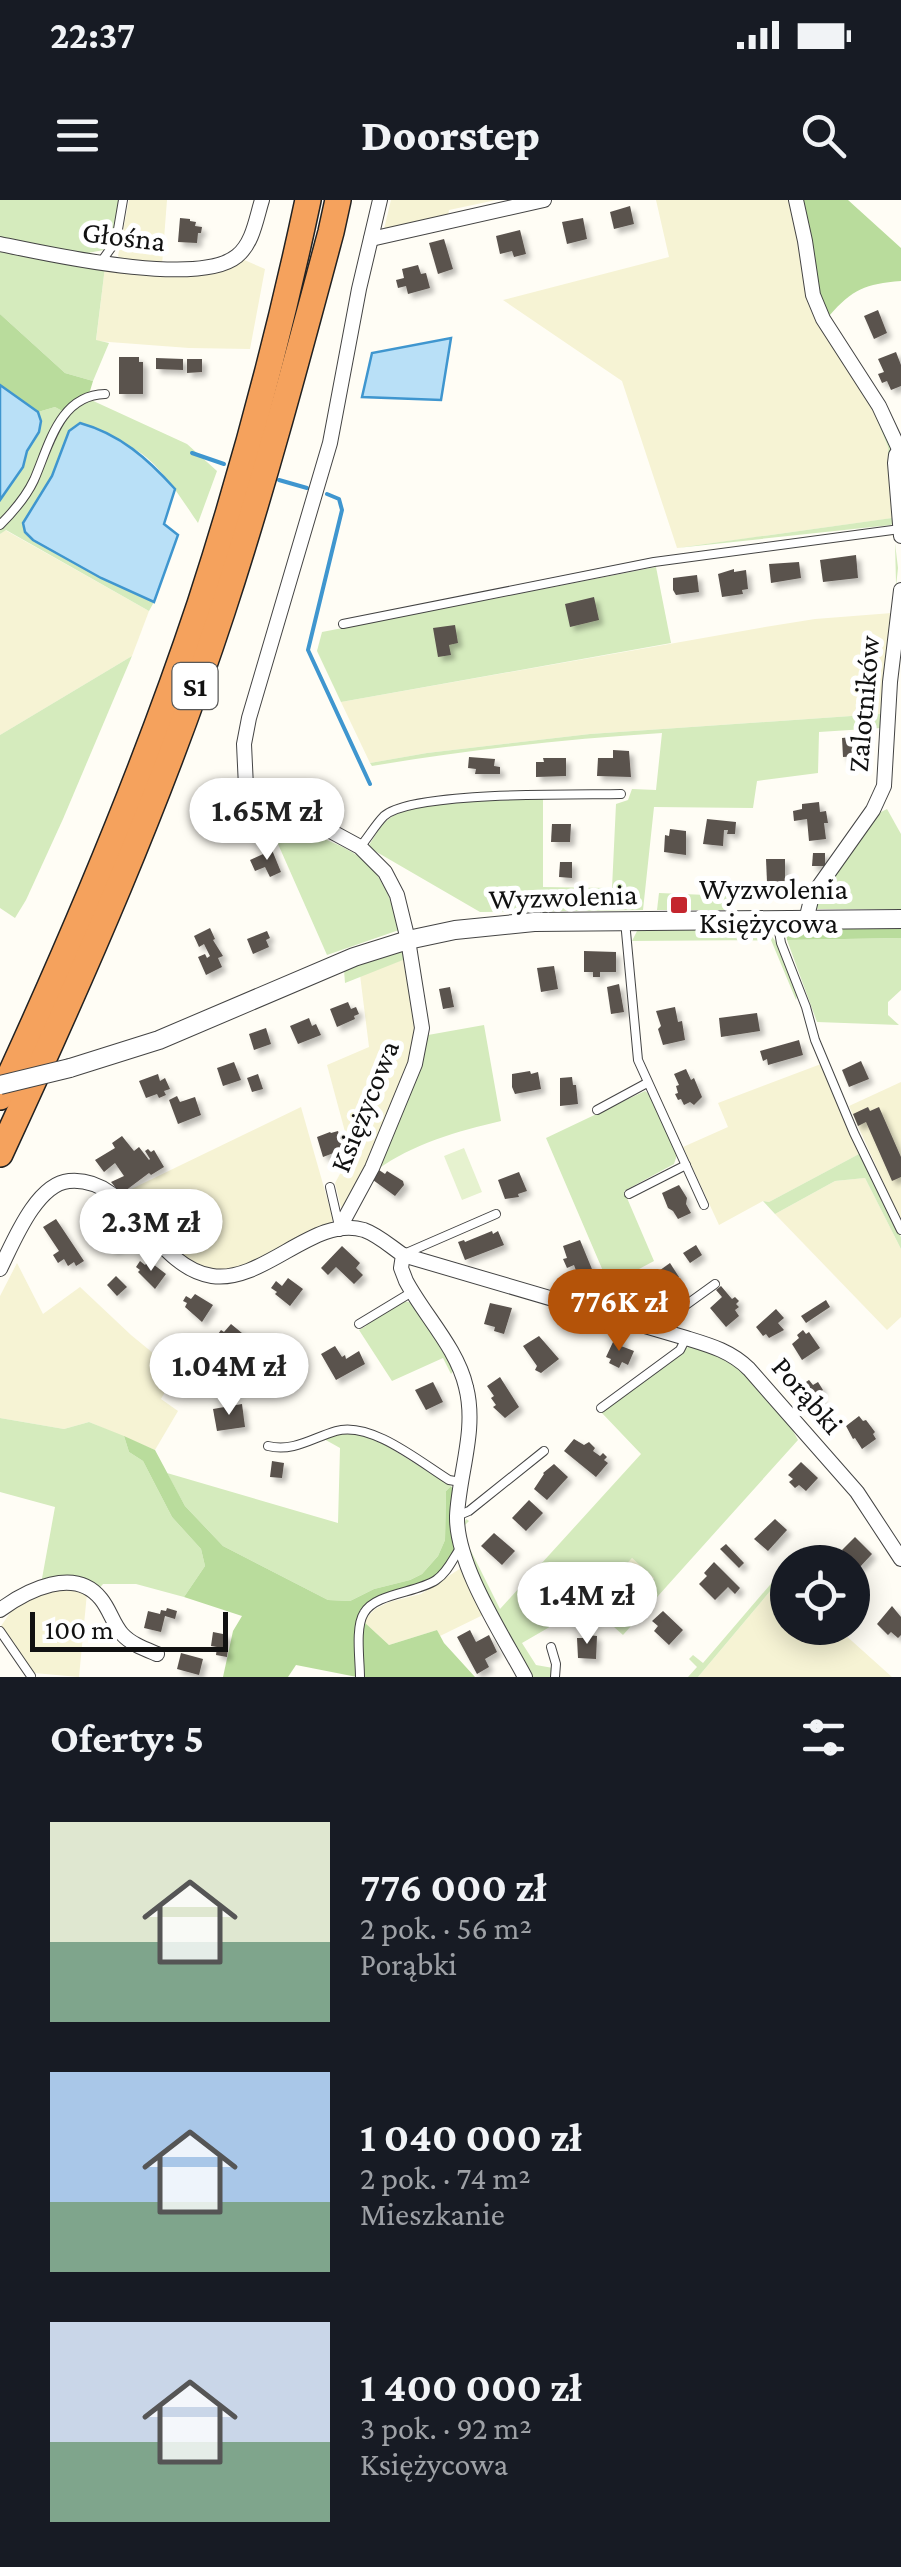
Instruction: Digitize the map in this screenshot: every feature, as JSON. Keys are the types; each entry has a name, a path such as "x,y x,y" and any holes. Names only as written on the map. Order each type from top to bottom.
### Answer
{"highway":[{"name":"S1","path":"0,1098 52,986 131,793 199,605 256,414 308,200"},
{"name":"S1","path":"0,1154 74,995 153,802 222,612 280,420 338,200"}],"street":[{"name":"Głośna","path":"0,244 102,262 182,270 214,266 238,255 250,241 262,200"},
{"path":"380,200 330,443 244,744 246,786 256,795 360,848 386,872 398,895 408,940"},
{"path":"371,239 544,200"},
{"path":"796,200 813,295 900,448 896,462 901,533"},
{"name":"Zalotników","path":"806,920 812,896 873,810 884,786 890,682 901,590"},
{"name":"Wyzwolenia","path":"0,1085 159,1040 354,957 456,930 506,924 901,920"},
{"name":"Księżycowa","path":"340,1229 372,1168 416,1064 422,1028 408,940"},
{"path":"0,1269 27,1217 54,1186 68,1181 88,1183 115,1196 182,1264 208,1276 248,1270 347,1228 364,1230 403,1255 401,1268 412,1292 455,1360 466,1385 470,1426 457,1516 460,1548 525,1677"},
{"name":"Porąbki","path":"403,1255 726,1352 748,1369 857,1492 901,1559"},
{"path":"0,1610 45,1586 80,1584 99,1596 125,1637 157,1654"}],"lane":[{"path":"102,262 116,242 123,200"},
{"path":"0,524 32,484 66,412 90,395 106,394"},
{"path":"343,624 654,562 755,546 901,533"},
{"path":"360,848 384,816 420,802 489,796 622,794"},
{"path":"777,920 816,1040 901,1230"},
{"path":"626,922 637,1050 647,1083 704,1205"},
{"path":"596,1110 647,1083"},
{"path":"629,1194 686,1165"},
{"path":"330,1187 340,1229"},
{"path":"403,1255 496,1214"},
{"path":"657,1330 714,1284"},
{"path":"359,1324 412,1292"},
{"path":"602,1408 680,1350 686,1338"},
{"path":"268,1446 288,1448 336,1431 358,1429 449,1480 461,1482"},
{"path":"457,1516 470,1511 544,1451"},
{"path":"360,1677 360,1626 366,1608 433,1582 442,1576 460,1548"},
{"path":"0,1631 31,1676"},
{"path":"551,1647 555,1677"}],"shaded area":[{"path":"129,200 167,200 162,265 122,261 118,256"},
{"path":"391,200 496,200 384,229"},
{"path":"656,200 790,200 801,242 808,297 868,398 888,447 893,518 677,548 622,381 503,300 669,257"},
{"path":"242,259 265,269 250,349 96,341 105,267 181,275"},
{"path":"5,530 149,611 132,656 0,735 0,534"},
{"path":"892,613 880,714 590,734 370,763 341,702 765,627"},
{"path":"408,958 418,1029 416,1045 397,1097 343,1215 335,1183 351,1154 327,1065 369,1047 360,975"},
{"path":"821,1064 859,1154 719,1225 683,1147 728,1127 718,1103"},
{"path":"901,1082 901,1222 849,1106"},
{"path":"301,1107 333,1219 331,1224 247,1266 230,1271 208,1270 189,1260 121,1194"},
{"path":"865,1178 901,1249 901,1317 887,1330 775,1214 835,1181"},
{"path":"17,1263 43,1314 80,1287 176,1372 161,1399 178,1411 155,1450 89,1422 64,1429 0,1418 0,1296"},
{"path":"632,1558 654,1577 614,1627 590,1606"},
{"path":"461,1568 485,1614 440,1636 437,1630 389,1645 363,1621 375,1609 421,1594"},
{"path":"56,1589 87,1593 79,1677 34,1673 1,1626 14,1607"},
{"path":"770,1591 770,1645 856,1645 892,1677 698,1677"}],"green space":[{"path":"0,200 119,200 113,237 104,250 82,254 0,239"},
{"path":"800,200 848,200 901,248 901,281 860,290 829,316 819,293"},
{"path":"0,249 105,267 96,340 109,343 93,381 65,373 0,314"},
{"path":"0,314 65,373 93,381 90,391 64,412 55,407 38,412 0,385"},
{"path":"868,398 891,448 894,522 891,525 677,548 892,518 888,447"},
{"path":"89,399 187,444 217,471 198,523 168,480 140,452 69,431 52,476 23,523 33,540 154,602 149,611 6,530 0,534 0,528 38,477 63,425"},
{"path":"55,407 64,412 46,440 27,486 0,521 0,500 23,467 27,451 39,432 38,412"},
{"path":"895,543 898,568 881,728 819,732 818,773 757,781 753,808 654,807 643,910 480,912 368,847 385,822 405,811 465,802 543,799 543,887 612,888 616,804 628,800 632,789 656,790 662,733 517,746 372,766 370,763 590,734 880,714 896,583"},
{"path":"656,567 671,643 341,702 317,651 322,632"},
{"path":"132,656 63,819 15,918 0,908 0,735"},
{"path":"887,809 901,834 901,909 813,909 814,902 877,814"},
{"path":"263,810 365,861 390,899 399,930 327,955"},
{"path":"659,893 731,896 731,908 657,910"},
{"path":"901,926 901,938 787,940 786,930 791,928"},
{"path":"760,927 779,948 796,1000 771,940 632,941 643,928"},
{"path":"901,938 901,990 888,1002 888,1015 899,1025 817,1022 787,940"},
{"path":"404,948 408,958 345,983 344,970"},
{"path":"484,1025 501,1121 420,1146 377,1170 420,1067 428,1035"},
{"path":"645,1091 677,1155 674,1164 624,1191 654,1261 609,1285 546,1138"},
{"path":"464,1148 482,1192 462,1200 444,1156"},
{"path":"859,1154 901,1237 901,1249 865,1178 835,1181 775,1214 763,1201 769,1202"},
{"path":"404,1301 412,1303 446,1352 454,1370 451,1374 443,1358 392,1381 359,1330"},
{"path":"692,1344 708,1348 740,1367 768,1395 798,1440 623,1635 614,1627 654,1578 632,1558 590,1606 579,1597 553,1625 522,1643 536,1665 553,1668 552,1677 529,1677 476,1574 468,1552 464,1533 465,1527 466,1541 500,1609 641,1454 601,1412"},
{"path":"0,1418 64,1429 89,1422 124,1436 129,1452 143,1461 172,1517 201,1549 205,1566 184,1597 136,1584 103,1584 98,1590 41,1584 55,1507 0,1492"},
{"path":"356,1432 376,1439 451,1486 446,1491 445,1540 438,1556 422,1574 350,1601 328,1600 223,1546 185,1506 167,1473 338,1523 340,1448 324,1439"},
{"path":"124,1436 155,1450 185,1506 223,1546 328,1600 350,1601 422,1574 438,1556 445,1540 446,1491 451,1486 458,1520 457,1547 450,1563 438,1574 366,1605 356,1630 357,1677 296,1665 288,1677 223,1677 233,1631 242,1616 184,1597 205,1566 201,1549 172,1517 143,1461 129,1452"},
{"path":"770,1585 770,1591 698,1677 688,1677 697,1667 689,1659 693,1655 703,1663"},
{"path":"363,1621 389,1645 437,1630 475,1677 363,1677"}],"water":[{"path":"451,338 441,400 362,397 372,353"},
{"path":"0,385 38,412 41,421 23,467 0,500"},
{"path":"80,423 132,449 175,489 164,524 178,535 154,602 101,578 25,532 23,523 52,476 69,431"}],"building":[{"path":"630,206 634,224 614,229 610,212"},
{"path":"180,218 202,227 197,243 178,242"},
{"path":"583,218 587,239 567,244 562,222"},
{"path":"520,230 526,254 500,254 496,236"},
{"path":"444,239 453,269 438,274 429,243"},
{"path":"418,265 421,274 426,273 430,288 408,294 406,286 398,288 396,280 404,278 402,269"},
{"path":"878,310 887,333 874,339 864,316"},
{"path":"896,352 901,365 901,386 891,390 878,374 884,372 878,359"},
{"path":"119,357 139,357 139,362 143,362 143,394 119,394"},
{"path":"156,358 183,359 183,370 156,369"},
{"path":"187,359 202,359 202,372 187,373"},
{"path":"856,555 858,578 823,582 820,560"},
{"path":"799,562 801,578 771,583 769,564"},
{"path":"746,570 748,589 742,590 743,594 722,597 718,574"},
{"path":"697,575 699,592 676,595 673,578"},
{"path":"594,597 599,620 570,627 565,604"},
{"path":"455,625 458,643 449,645 451,655 438,657 433,628"},
{"path":"862,736 861,756 843,757 842,738"},
{"path":"613,750 629,751 631,777 597,776 598,758 613,758"},
{"path":"469,757 495,759 494,766 500,767 500,774 475,774 476,769 468,768"},
{"path":"543,758 566,758 566,776 536,777 536,762 544,762"},
{"path":"819,802 820,812 826,811 826,839 809,841 807,819 794,821 793,811 802,809 802,804"},
{"path":"707,819 736,822 735,834 724,830 723,846 703,844"},
{"path":"552,824 571,824 570,842 551,842"},
{"path":"670,829 686,831 686,855 664,852 665,835 669,836"},
{"path":"272,850 281,872 270,877 265,867 255,871 250,860"},
{"path":"813,853 825,853 825,866 812,866"},
{"path":"766,859 785,859 785,881 767,882"},
{"path":"560,862 572,862 572,878 559,877"},
{"path":"210,928 223,956 218,958 222,967 206,975 198,957 210,956 194,936"},
{"path":"267,931 269,947 253,954 247,939"},
{"path":"584,951 616,952 616,972 600,972 600,977 593,977 593,972 584,972"},
{"path":"554,966 558,989 541,992 537,968"},
{"path":"619,984 624,1012 611,1014 607,987"},
{"path":"450,987 454,1007 443,1009 439,989"},
{"path":"348,1002 359,1014 337,1027 330,1009"},
{"path":"675,1007 685,1040 663,1045 656,1011"},
{"path":"757,1013 760,1031 721,1037 719,1018"},
{"path":"309,1018 321,1035 298,1044 290,1026"},
{"path":"266,1028 271,1044 254,1050 249,1034"},
{"path":"799,1040 803,1055 768,1065 767,1059 763,1061 760,1051"},
{"path":"861,1061 869,1079 849,1087 842,1070"},
{"path":"234,1062 241,1080 223,1086 217,1068"},
{"path":"686,1069 702,1097 694,1105 684,1105 675,1094 679,1085 674,1074"},
{"path":"538,1072 541,1089 515,1094 512,1074"},
{"path":"158,1074 170,1089 159,1098 157,1094 146,1098 139,1081"},
{"path":"258,1074 263,1089 252,1092 247,1078"},
{"path":"572,1077 578,1104 560,1106 560,1078"},
{"path":"177,1096 180,1102 195,1097 201,1115 178,1124 169,1100"},
{"path":"868,1107 870,1111 879,1107 901,1157 901,1177 892,1181 866,1122 858,1126 853,1114"},
{"path":"338,1131 344,1149 323,1157 317,1137"},
{"path":"122,1136 134,1151 139,1147 149,1160 145,1151 154,1150 164,1167 121,1194 111,1182 124,1176 115,1163 104,1172 95,1160 115,1148 112,1143"},
{"path":"379,1170 403,1181 395,1196 373,1180"},
{"path":"519,1172 527,1191 505,1199 498,1180"},
{"path":"679,1185 691,1213 678,1219 662,1193"},
{"path":"56,1219 84,1261 76,1266 74,1262 68,1266 64,1259 58,1263 53,1255 59,1251 43,1227"},
{"path":"114,1222 128,1238 114,1250 96,1237"},
{"path":"498,1231 504,1245 465,1260 458,1242"},
{"path":"580,1240 594,1274 579,1279 574,1265 567,1268 563,1246"},
{"path":"696,1245 702,1255 690,1263 683,1253"},
{"path":"342,1246 360,1263 356,1268 363,1275 354,1284 336,1267 328,1275 321,1268"},
{"path":"140,1261 145,1265 149,1261 166,1274 155,1289 138,1272"},
{"path":"670,1263 679,1277 666,1286 656,1273"},
{"path":"116,1276 127,1287 117,1296 107,1285"},
{"path":"288,1278 303,1289 290,1306 271,1288 276,1281 282,1286"},
{"path":"597,1281 600,1290 586,1298 582,1286"},
{"path":"721,1286 739,1301 735,1310 739,1316 726,1327 710,1308 722,1297 716,1290"},
{"path":"195,1294 213,1305 202,1322 183,1301"},
{"path":"826,1300 830,1307 806,1323 801,1316"},
{"path":"490,1303 512,1308 504,1334 484,1324"},
{"path":"776,1309 784,1318 778,1323 784,1330 769,1338 763,1336 756,1327"},
{"path":"231,1324 248,1338 233,1357 213,1341"},
{"path":"803,1330 820,1348 802,1360 792,1344"},
{"path":"539,1336 559,1359 541,1373 535,1370 537,1366 523,1346"},
{"path":"617,1339 623,1341 621,1346 634,1351 628,1365 622,1362 619,1368 606,1357"},
{"path":"335,1346 346,1359 359,1351 365,1364 336,1380 321,1354"},
{"path":"500,1377 519,1407 505,1418 493,1407 494,1396 487,1386"},
{"path":"809,1380 813,1385 818,1382 823,1400 805,1411 792,1391"},
{"path":"433,1382 443,1402 426,1410 415,1390"},
{"path":"242,1404 245,1427 217,1431 213,1409"},
{"path":"859,1416 875,1432 876,1439 862,1449 846,1426"},
{"path":"574,1439 584,1445 589,1442 595,1448 593,1451 607,1457 604,1460 608,1463 596,1477 564,1451"},
{"path":"272,1461 284,1463 282,1478 270,1477"},
{"path":"801,1462 818,1478 806,1491 789,1482 793,1479 788,1475"},
{"path":"554,1464 568,1477 547,1500 534,1489"},
{"path":"529,1500 543,1513 526,1531 512,1518"},
{"path":"775,1519 787,1530 768,1551 754,1539"},
{"path":"494,1533 515,1551 502,1565 481,1546"},
{"path":"855,1537 863,1545 847,1545"},
{"path":"726,1544 744,1563 739,1568 720,1549"},
{"path":"714,1562 740,1588 735,1594 728,1587 715,1600 699,1584"},
{"path":"892,1606 901,1617 898,1638 891,1632 888,1635 877,1624"},
{"path":"167,1608 177,1611 175,1619 165,1616 161,1632 144,1628 148,1611 160,1614"},
{"path":"663,1611 683,1630 669,1645 654,1631 658,1626 652,1621"},
{"path":"470,1630 476,1642 489,1635 497,1652 485,1659 489,1667 477,1674 457,1637"},
{"path":"213,1632 228,1635 227,1657 216,1655 217,1647 211,1646"},
{"path":"597,1636 596,1659 578,1658 577,1638"},
{"path":"181,1653 203,1659 199,1675 177,1669"}],"waterway":[{"path":"192,453 224,464"},
{"path":"279,480 307,488"},
{"path":"327,494 339,499 342,510 308,650 370,784"}],"place":[{"name":"Wyzwolenia Księżycowa","path":"679,905"}]}
